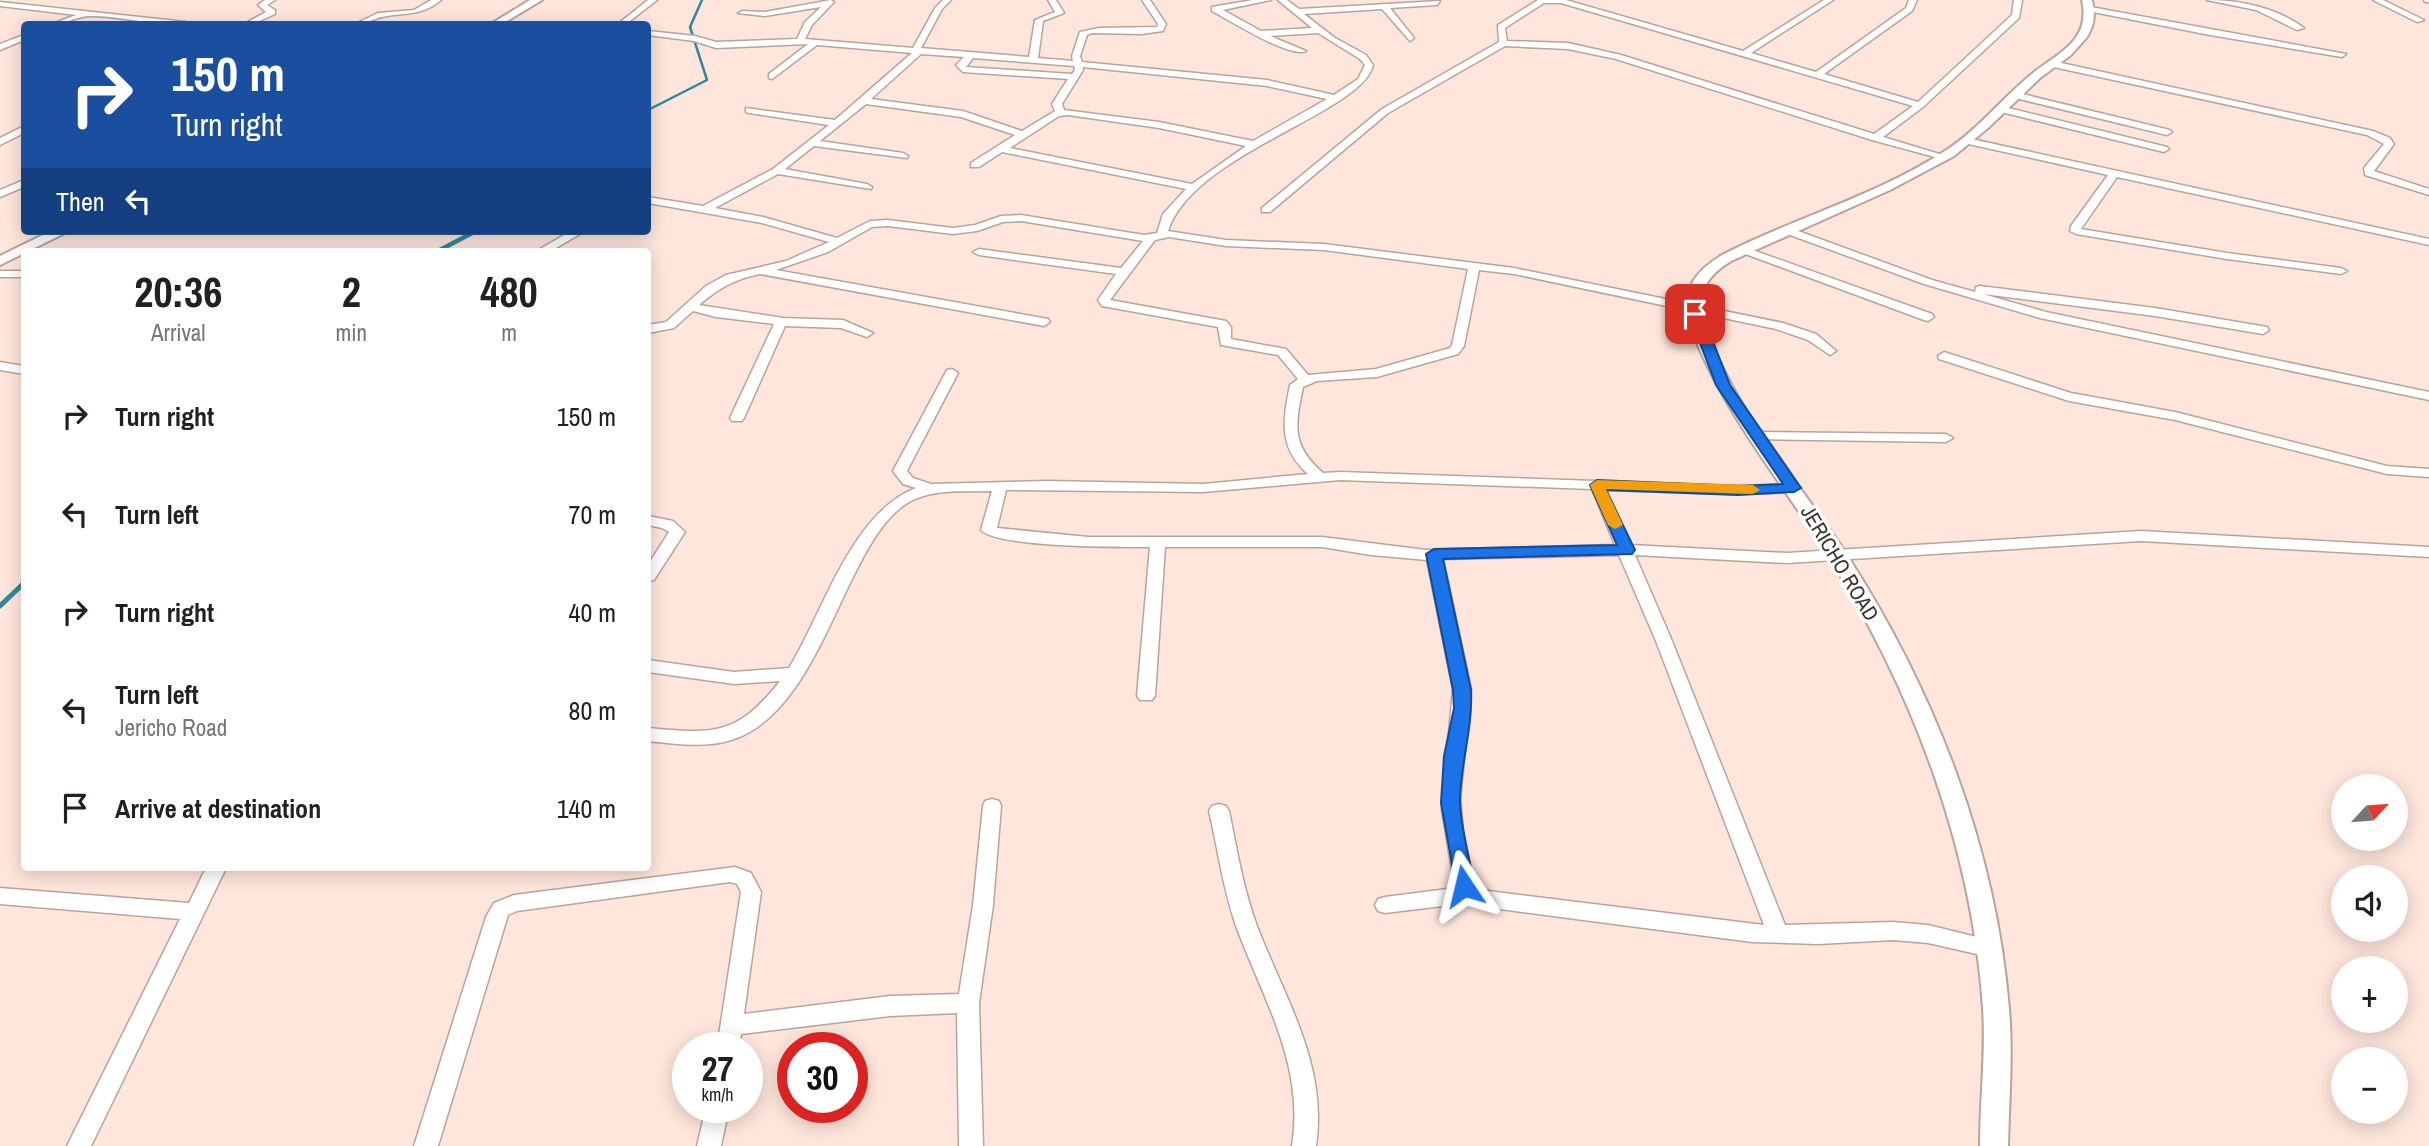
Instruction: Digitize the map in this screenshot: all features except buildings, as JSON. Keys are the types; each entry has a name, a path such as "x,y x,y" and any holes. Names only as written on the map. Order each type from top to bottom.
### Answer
{"street":[{"path":"254,21 272,12 262,5 271,0"},
{"path":"365,21 378,15 416,12 437,0"},
{"path":"501,21 537,0"},
{"path":"626,21 653,0"},
{"path":"704,210 777,171 864,101 917,51 939,8 947,0"},
{"path":"1033,61 1039,20 1060,13 1052,0"},
{"path":"1080,64 1076,56 1079,44 1083,34 1089,31 1132,33 1160,29 1162,24 1146,0"},
{"path":"1267,0 1215,9 1260,34 1301,51"},
{"path":"1165,235 1161,230 1174,204 1193,187 1252,144 1308,116 1361,83 1369,65 1282,0"},
{"path":"1503,43 1501,27 1542,1 1562,0 1920,105"},
{"path":"1744,54 1829,0"},
{"path":"1817,75 1909,9 1913,0"},
{"path":"1875,138 1920,105 2016,16 2018,0"},
{"path":"2211,0 2258,8 2300,28"},
{"path":"2377,0 2420,20"},
{"path":"741,13 765,14 830,1"},
{"path":"800,41 808,24 830,1"},
{"path":"1296,12 1437,2"},
{"path":"0,5 146,21"},
{"path":"1383,5 1410,38"},
{"path":"1695,309 1694,292 1699,278 1710,268 1941,158 1967,141 2014,95 2080,40 2090,28 2089,5 2229,36 2343,54"},
{"path":"0,11 16,6"},
{"path":"64,21 84,14"},
{"path":"1260,34 1319,30"},
{"path":"651,34 724,46 800,41 1080,64 1267,83 1335,98"},
{"path":"0,47 21,38"},
{"path":"772,76 816,42"},
{"path":"1266,209 1385,111 1503,43 1568,46 1618,57 1941,158"},
{"path":"970,56 960,65 963,69 1073,78"},
{"path":"1060,113 1056,104 1080,64"},
{"path":"2052,64 2370,133 2387,140 2389,144 2369,169 2369,173 2429,192"},
{"path":"2014,95 2166,132"},
{"path":"864,101 963,114 1024,135"},
{"path":"2000,109 2164,149"},
{"path":"749,110 837,123"},
{"path":"975,165 1060,113 1159,125 1252,144"},
{"path":"1,140 21,130"},
{"path":"1967,141 2429,242"},
{"path":"811,143 903,156"},
{"path":"1002,149 1193,187"},
{"path":"777,171 867,187"},
{"path":"2115,173 2076,226 2076,231 2227,256 2341,271"},
{"path":"0,194 21,184"},
{"path":"651,201 762,220 840,242"},
{"path":"651,329 670,326 723,280 789,264 840,242 870,224 888,223 953,231 1011,218 1151,238 1165,235 1226,243 1324,247 1514,271 1779,326 1812,337 1830,351"},
{"path":"1786,230 1960,292 2116,331 2429,396"},
{"path":"27,248 54,235"},
{"path":"548,248 572,235"},
{"path":"1151,238 1108,292 1104,300 1106,303 1222,324 1225,327 1225,342 1282,352 1305,379"},
{"path":"1744,250 1928,317"},
{"path":"0,261 21,251"},
{"path":"979,252 1123,272"},
{"path":"1319,477 1303,465 1289,438 1288,424 1297,385 1305,379 1377,373 1454,351 1458,346 1474,266"},
{"path":"756,270 1044,322"},
{"path":"0,274 21,274"},
{"path":"1960,292 2000,291 2263,330"},
{"path":"692,307 716,313 773,318 781,322 843,324 867,333"},
{"name":"JERICHO ROAD","path":"1695,309 1723,385 1839,557 1903,673 1934,742 1966,848 1990,948 1996,1012 1994,1146"},
{"path":"737,418 781,322"},
{"path":"1944,356 2069,397 2175,416 2387,470 2429,473"},
{"path":"0,366 21,370"},
{"path":"952,373 900,471 908,481 930,488 1047,485 1203,488 1319,477 1738,490 1794,488"},
{"path":"1759,436 1946,438"},
{"path":"1597,485 1627,550 1778,934"},
{"path":"1000,487 989,530 1000,534 1088,542 1322,542 1371,550 1434,554 1627,550 1787,558 1839,557 2141,536 2429,552"},
{"path":"651,735 707,739 749,726 769,707 795,674 856,556 894,505 930,488"},
{"path":"651,521 666,523 677,532 651,571"},
{"path":"1146,696 1158,543"},
{"path":"1434,554 1462,690 1463,708 1453,756 1450,803 1464,886 1469,894 1477,898 1752,933 1893,931 1928,934 1990,948"},
{"path":"651,666 734,678 795,674"},
{"path":"971,1146 968,1003 983,905 992,806"},
{"path":"1219,811 1238,900 1304,1076 1309,1110 1304,1146"},
{"path":"79,1146 214,871"},
{"path":"426,1146 496,917 501,909 514,903 730,874 743,876 749,882 751,892 731,1032"},
{"path":"1385,905 1469,894"},
{"path":"0,896 194,912"},
{"path":"733,1025 890,1006 968,1003"},
{"path":"709,1146 714,1123"}],"waterway":[{"path":"651,108 707,80 690,27 702,0"},
{"path":"444,248 468,235"},
{"path":"0,606 21,586"}],"slow traffic":[{"path":"1615,525 1597,485 1753,490"}],"route":[{"path":"1464,886 1450,803 1453,756 1463,708 1462,690 1434,554 1627,550 1597,485 1738,490 1794,488 1723,385 1695,314"}]}
